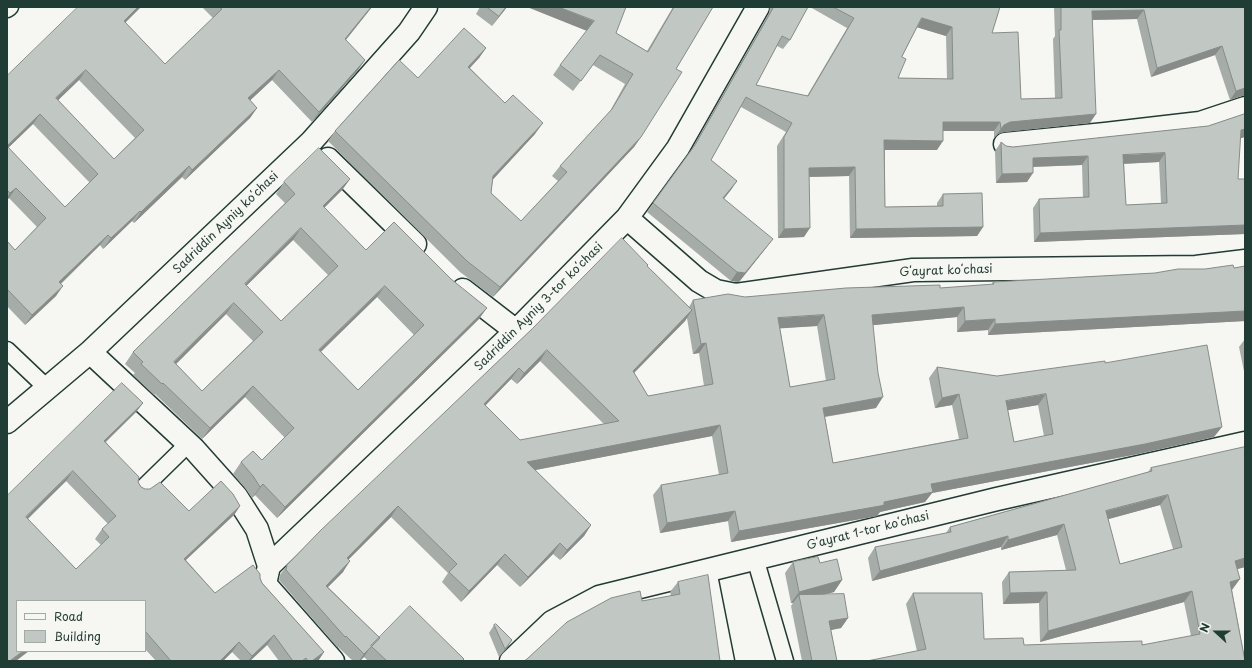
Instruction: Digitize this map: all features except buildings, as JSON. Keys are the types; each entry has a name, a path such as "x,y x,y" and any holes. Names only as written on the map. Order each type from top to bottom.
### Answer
{"street":[{"name":"Sadriddin Ayniy koʻchasi","path":"7,422 90,352 311,142 409,32 426,7"},
{"name":"Sadriddin Ayniy 3-tor koʻchasi","path":"269,566 516,331 627,218 678,148 758,7"},
{"path":"1005,144 1105,134 1200,122 1245,108"},
{"path":"311,142 429,258"},
{"name":"Gʻayrat koʻchasi","path":"627,218 699,281 716,291 736,295 913,270 1196,267 1245,261"},
{"path":"446,275 516,331"},
{"path":"90,352 189,443 236,496 257,529 269,566 265,584 333,661"},
{"name":"Gʻayrat 1-tor koʻchasi","path":"511,661 552,622 599,597 997,499 1245,443"}],"lane":[{"path":"7,350 47,388"},
{"path":"140,490 189,443"},
{"path":"755,558 784,661"},
{"path":"708,570 726,661"}]}
